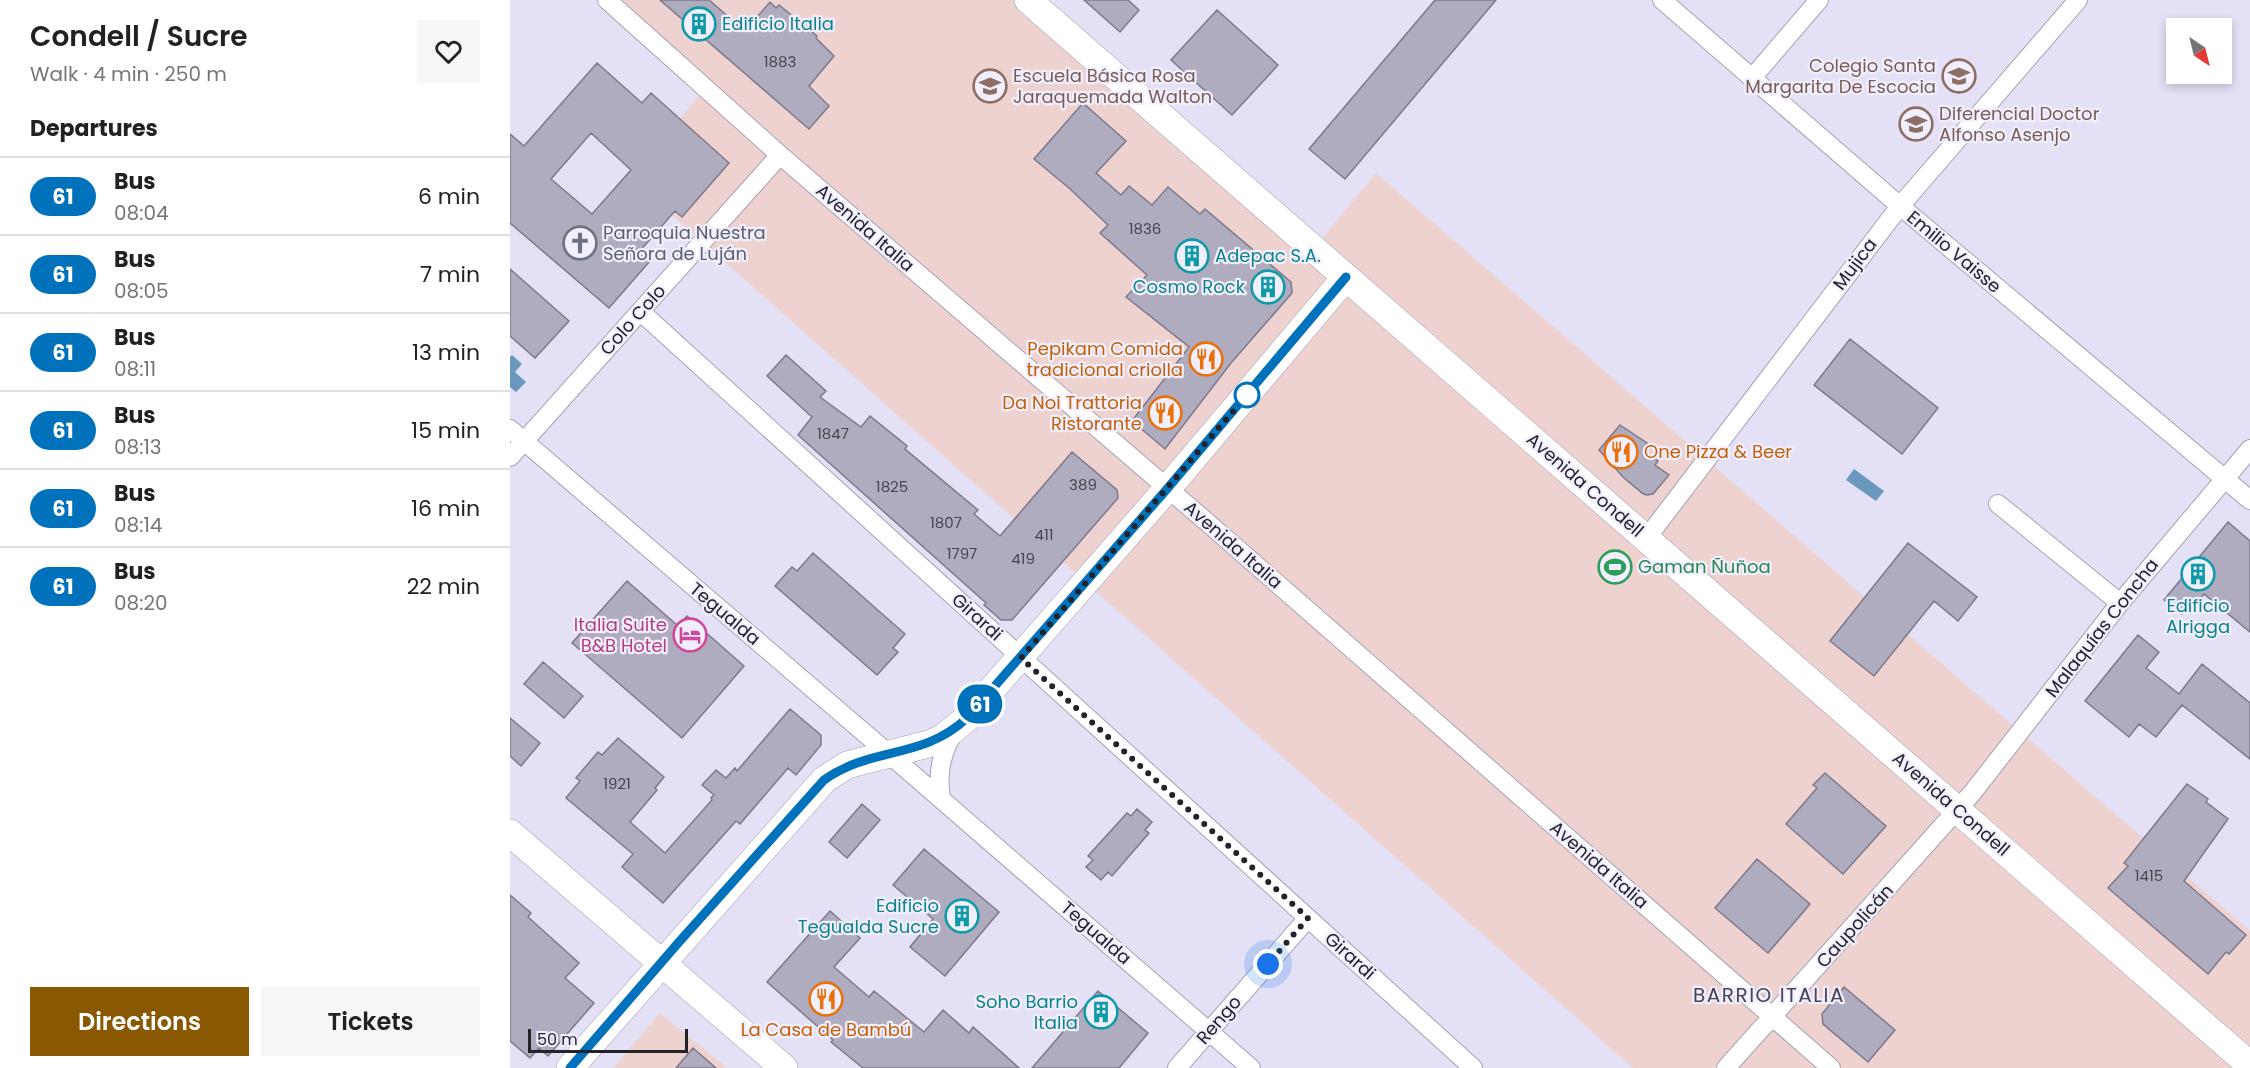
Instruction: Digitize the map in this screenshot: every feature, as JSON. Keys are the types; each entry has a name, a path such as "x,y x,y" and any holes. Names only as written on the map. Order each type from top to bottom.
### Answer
{"street":[{"name":"Avenida Italia","path":"607,0 780,155 1831,1068"},
{"name":"Avenida Condell","path":"1028,0 2250,1065"},
{"name":"Emilio Vaisse","path":"1662,0 1900,206 2250,500"},
{"path":"1752,78 1819,0"},
{"name":"Mujica","path":"1646,539 1900,206 2078,0"},
{"name":"Colo Colo","path":"510,457 517,435 641,312 780,155"},
{"path":"941,798 938,780 940,762 946,745 956,729 1021,658 1167,489 1346,277"},
{"name":"Girardi","path":"641,312 1473,1068"},
{"name":"Tegualda","path":"517,435 941,798 1251,1068"},
{"name":"Malaquías Concha","path":"1958,810 2120,603 2250,449"},
{"path":"1998,504 2120,603"},
{"path":"570,1068 824,780 847,765 932,743 956,729"},
{"name":"Caupolicán","path":"1726,1068 1958,810"},
{"path":"510,833 784,1068"},
{"name":"Rengo","path":"1177,1068 1308,918"}],"shaded area":[{"path":"606,0 1034,0 1312,251 1376,173 2250,931 2250,1068 1633,1068 629,177 706,88"},
{"path":"660,1013 727,1068 613,1068"}],"water":[{"path":"512,355 522,364 515,372 526,382 516,392 510,387 510,357"},
{"path":"1854,469 1884,491 1876,501 1846,480"}],"building":[{"path":"660,0 709,0 745,31 770,2 776,8 779,5 817,36 816,38 834,56 809,86 829,106 809,129"},
{"path":"1084,0 1128,0 1139,10 1120,32"},
{"path":"1435,0 1496,0 1345,179 1309,149"},
{"path":"1217,10 1278,65 1232,115 1171,60"},
{"path":"597,63 642,103 651,93 729,163 682,217 675,211 638,253 649,262 609,308 510,223 510,134 524,146","holes":["591,133 631,170 592,214 551,179"]},
{"path":"1083,103 1126,141 1096,173 1121,195 1129,186 1152,205 1168,187 1200,214 1205,209 1291,282 1292,293 1231,363 1165,449 1132,421 1189,347 1126,297 1147,275 1100,233 1108,225 1034,159"},
{"path":"510,269 569,321 535,358 510,336"},
{"path":"1850,339 1938,408 1902,454 1814,385"},
{"path":"786,355 826,391 820,397 861,427 870,416 907,446 905,449 978,510 974,514 1000,536 1072,452 1117,490 1118,498 1012,620 1001,620 984,605 986,603 798,435 812,417 767,376"},
{"path":"1620,425 1647,443 1643,450 1658,461 1655,465 1669,475 1653,494 1642,493 1623,477 1599,450"},
{"name":"Edificio Alrigga","path":"2228,522 2250,541 2250,632 2204,594 2188,612 2185,610 2182,614 2164,600"},
{"path":"1908,543 1977,597 1958,621 1934,601 1874,676 1830,641"},
{"path":"813,553 905,634 893,648 898,652 877,675 775,586 792,567 797,571"},
{"path":"627,581 678,626 687,616 744,666 682,738 572,643"},
{"path":"2138,635 2159,652 2146,668 2179,694 2202,664 2250,703 2250,759 2182,705 2156,737 2139,724 2129,737 2085,701"},
{"path":"543,662 583,696 564,718 524,684"},
{"path":"790,709 821,735 821,745 796,775 788,768 740,824 736,821 663,903 622,867 633,854 566,798 580,781 576,778 598,752 602,755 618,738 664,777 655,788 657,790 630,822 665,853 712,800 714,795 702,785 716,770 726,778 735,768 737,771"},
{"path":"510,718 540,743 521,766 510,756"},
{"path":"1825,773 1886,826 1843,874 1786,824 1817,788 1813,785"},
{"path":"2187,784 2208,799 2206,802 2228,819 2184,881 2246,935 2229,954 2226,952 2208,974 2108,888 2128,866 2124,863"},
{"path":"862,804 880,820 847,858 829,842"},
{"path":"1137,809 1152,822 1145,830 1149,833 1112,876 1108,872 1101,880 1086,867 1093,860 1088,856 1127,813 1131,816"},
{"name":"Edificio Tegualda Sucre","path":"924,849 999,912 945,976 910,947 933,919 893,885"},
{"path":"1757,859 1810,904 1768,953 1715,908"},
{"path":"510,895 531,913 528,917 579,963 565,978 594,1003 548,1056 539,1048 530,1058 510,1041"},
{"path":"830,911 860,938 834,967 869,997 874,991 924,1032 943,1010 969,1033 973,1027 1019,1068 863,1068 831,1042 833,1040 767,982"},
{"path":"1844,987 1895,1030 1868,1062 1823,1024 1822,1014"},
{"name":"Soho Barrio Italia","path":"1098,991 1148,1033 1119,1068 1032,1068"},
{"path":"693,1048 716,1068 676,1068"}],"bus line":[{"name":"61","path":"570,1068 824,780 847,765 932,743 956,729 966,719 1167,489 1346,277"}],"place":[{"name":"Edificio Italia","path":"699,24"},
{"name":"Colegio Santa Margarita De Escocia","path":"1959,76"},
{"name":"Escuela Básica Rosa Jaraquemada Walton","path":"990,86"},
{"name":"Diferencial Doctor Alfonso Asenjo","path":"1916,124"},
{"name":"Parroquia Nuestra Señora de Luján","path":"580,243"},
{"name":"Adepac S.A.","path":"1192,256"},
{"name":"Cosmo Rock","path":"1268,287"},
{"name":"Pepikam Comida tradicional criolla","path":"1206,359"},
{"name":"Da Noi Trattoria Ristorante","path":"1165,413"},
{"name":"One Pizza & Beer","path":"1621,452"},
{"name":"Gaman Ñuñoa","path":"1615,567"},
{"name":"Edificio Alrigga","path":"2198,574"},
{"name":"Italia Suite B&B Hotel","path":"690,635"},
{"name":"Edificio Tegualda Sucre","path":"962,916"},
{"name":"La Casa de Bambú","path":"826,999"},
{"name":"Soho Barrio Italia","path":"1101,1012"}],"district":[{"name":"BARRIO ITALIA","path":"1769,995"}],"route":[{"path":"1247,395 1021,658 1308,918 1268,964"}]}
